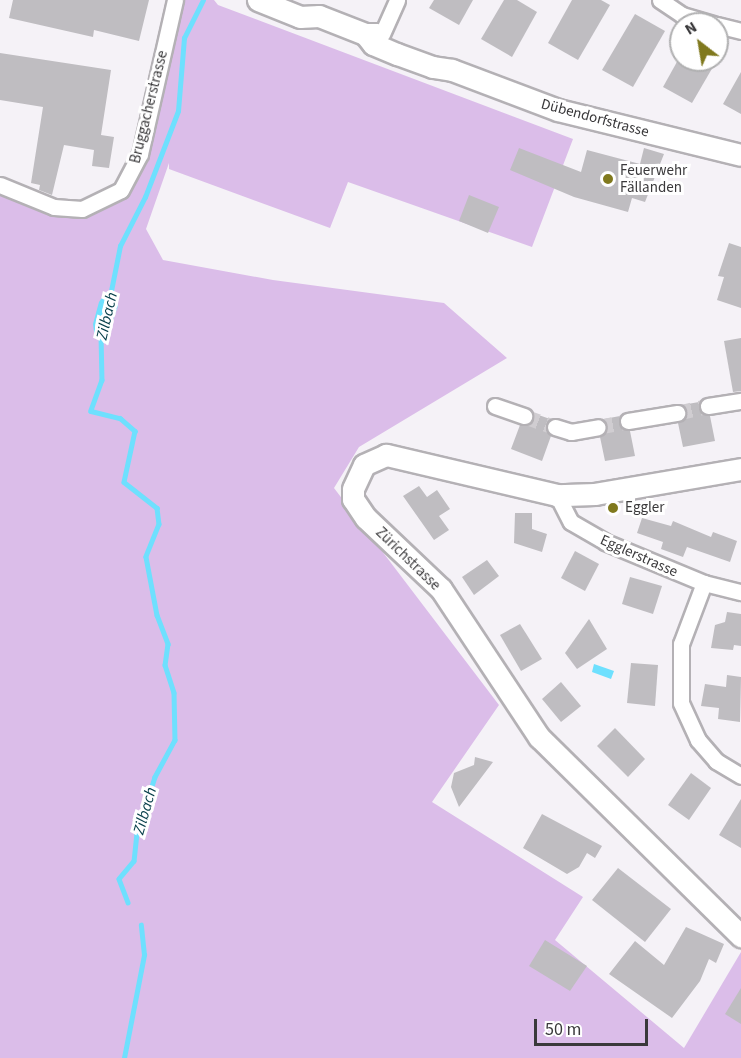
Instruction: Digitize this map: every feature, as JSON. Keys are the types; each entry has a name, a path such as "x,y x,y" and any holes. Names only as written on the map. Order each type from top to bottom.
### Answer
{"main road":[{"name":"Dübendorfstrasse","path":"258,0 300,16 319,16 438,56 452,69 558,110 741,155"},
{"name":"Dübendorfstrasse","path":"299,0 319,16"},
{"name":"Zürichstrasse","path":"741,469 604,493 557,495 386,455 364,465 353,489 361,512 441,589 539,737 741,936"}],"street":[{"name":"Bruggacherstrasse","path":"0,186 54,207 82,209 121,190 140,154 175,0"},
{"path":"373,34 397,0"},
{"path":"660,0 678,12"},
{"path":"708,406 741,401"},
{"path":"495,406 524,416"},
{"path":"628,421 676,412"},
{"path":"555,427 571,432 598,427"},
{"name":"Egglerstrasse","path":"557,495 571,522 643,561 704,584 741,592"},
{"path":"704,584 681,644 681,703 698,740 716,761 741,776"}],"shaded area":[{"path":"175,0 214,0 218,5 573,139 532,247 348,182 330,228 169,169 169,163 146,229 163,260 273,280 444,303 507,358 359,447 334,488 499,705 432,802 583,897 555,940 684,1048 741,952 741,1058 0,1058 0,185 82,209 129,181"}],"water":[{"path":"106,292 118,294 118,306 110,328 99,339 95,338 93,324 99,302"},
{"path":"594,664 614,671 611,679 592,672"}],"building":[{"path":"13,0 149,0 139,41 94,30 93,37 9,18"},
{"path":"434,0 473,0 459,25 429,8"},
{"path":"504,0 517,0 537,12 512,57 481,39"},
{"path":"572,0 601,0 610,5 578,60 548,43"},
{"path":"635,14 665,31 633,87 602,70"},
{"path":"0,53 111,70 101,135 114,137 109,168 92,166 94,150 64,145 52,195 39,190 40,185 31,183 43,107 0,100"},
{"path":"671,72 710,72 692,103 663,87"},
{"path":"741,72 741,114 723,104"},
{"name":"Feuerwehr Fällanden","path":"519,148 581,172 587,150 640,164 644,148 664,154 645,202 632,198 628,212 574,197 510,170"},
{"path":"469,195 499,207 488,233 459,221"},
{"path":"729,243 741,247 741,308 717,300 724,277 718,276"},
{"path":"741,338 741,391 733,392 724,341"},
{"path":"699,402 701,412 710,416 715,441 683,447 678,423 687,412 682,405"},
{"path":"533,413 550,419 545,429 551,436 542,461 511,449 520,425 531,423"},
{"path":"620,416 620,427 630,431 635,456 605,461 600,437 607,430 604,419"},
{"path":"419,486 427,497 437,490 450,509 439,516 449,530 434,540 403,496"},
{"path":"515,513 532,513 532,529 547,534 542,552 514,543"},
{"path":"642,518 671,526 673,521 711,537 713,532 737,541 730,562 687,547 683,557 661,549 663,542 637,533"},
{"path":"575,551 599,564 585,591 561,578"},
{"path":"487,560 499,576 474,595 462,577"},
{"path":"630,577 662,586 653,614 622,604"},
{"path":"727,612 741,614 741,646 734,645 733,650 711,648 715,625 725,622"},
{"path":"589,619 607,649 577,669 565,653"},
{"path":"520,624 542,659 521,671 500,635"},
{"path":"631,663 658,665 655,706 627,703"},
{"path":"727,675 741,677 740,722 718,719 719,708 701,706 705,684 726,687"},
{"path":"561,682 581,706 561,722 542,699"},
{"path":"615,728 645,759 628,777 597,746"},
{"path":"475,757 493,762 459,807 451,787 454,773 474,765"},
{"path":"691,773 711,788 689,820 668,805"},
{"path":"741,799 741,848 719,835"},
{"path":"542,814 602,846 595,858 587,853 579,867 567,874 523,848"},
{"path":"618,868 671,909 645,942 592,900"},
{"path":"686,927 724,944 716,963 709,959 700,981 672,1018 609,974 635,941 664,965"},
{"path":"545,940 587,966 570,991 529,966"},
{"path":"741,988 741,1024 725,1014"}],"waterway":[{"name":"Zilbach","path":"110,296 120,246 145,197 178,111 184,38 203,0"},
{"name":"Zilbach","path":"101,334 102,380 91,411 120,418 135,431 124,482 157,508 159,524 146,557 157,615 168,644 165,665 174,693 175,740 155,777 137,833 134,861 119,879 128,902"},
{"name":"Zilbach","path":"124,1058 144,955 141,925"}],"tunnel":[{"path":"677,413 708,406"},
{"path":"524,416 555,427"},
{"path":"598,427 628,421"}],"place":[{"name":"Feuerwehr Fällanden","path":"608,179"},
{"name":"Eggler","path":"613,508"}]}
